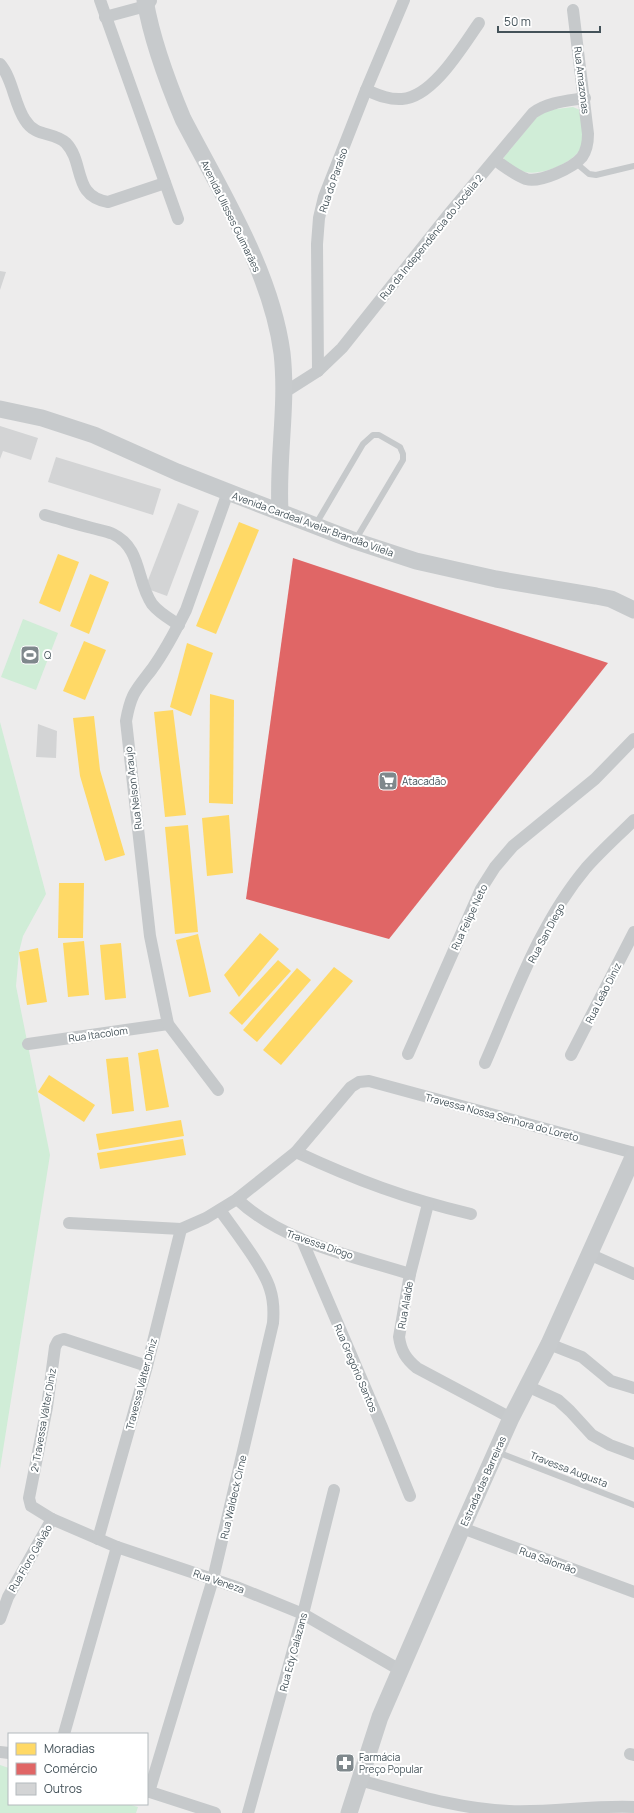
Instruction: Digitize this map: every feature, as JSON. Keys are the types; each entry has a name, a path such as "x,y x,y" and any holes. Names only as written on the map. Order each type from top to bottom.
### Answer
{"main road":[{"name":"Avenida Ulisses Guimarães","path":"148,2 158,52 174,98 183,119 251,252 268,296 282,353 285,392 279,489 280,511"},
{"name":"Avenida Cardeal Avelar Brandão Vilela","path":"0,409 42,418 94,435 177,472 228,492 355,540 416,561 448,569 596,596 611,600 634,610"},
{"name":"Estrada das Barreiras","path":"349,1813 380,1717 400,1670 496,1451 511,1418 549,1344 634,1154"}],"street":[{"path":"100,0 178,219"},
{"name":"Rua do Paraíso","path":"318,371 317,257 320,218 324,197 366,90 404,0"},
{"path":"106,17 148,2"},
{"name":"Rua Amazonas","path":"573,10 585,98 588,134 586,149 576,163"},
{"path":"366,90 389,99 403,99 418,94 431,84 451,61 479,23"},
{"path":"0,64 25,122 33,130 44,135 57,136 66,144 73,154 83,185 89,194 98,200 108,202 165,183"},
{"name":"Rua da Independência do Jocélia 2","path":"285,392 318,371 342,348 443,221 533,113 541,107 585,98"},
{"path":"495,160 520,176 528,179 547,177 576,163"},
{"name":"Rua Nelson Araujo","path":"218,1090 168,1024 150,936 126,721 130,701 134,692 152,669 179,625 193,595 228,492"},
{"path":"44,515 113,534 123,541 132,550 138,562 146,593 153,605 161,613 179,625"},
{"name":"Rua Felipe Neto","path":"408,1054 481,889 495,867 513,846 595,779 634,739"},
{"name":"Rua San Diego","path":"485,1063 539,942 560,904 586,868 634,820"},
{"name":"Rua Leão Diniz","path":"571,1055 634,932"},
{"name":"Rua Itacolom","path":"28,1044 168,1024"},
{"name":"Travessa Nossa Senhora do Loreto","path":"296,1152 344,1093 359,1082 369,1081 634,1154"},
{"path":"69,1223 181,1228 195,1224 237,1199 296,1152 345,1175 428,1204 471,1214"},
{"name":"Travessa Diogo","path":"237,1199 262,1220 302,1240 410,1274"},
{"name":"Rua Alalde","path":"428,1204 410,1274 399,1337 400,1346 408,1361 417,1368 511,1418"},
{"name":"Rua Waldeck Cirne","path":"148,1792 213,1579 269,1347 273,1323 274,1306 270,1287 259,1267 220,1210"},
{"name":"Travessa Válter Diniz","path":"98,1539 147,1366 181,1228"},
{"name":"Rua Gregório Santos","path":"302,1240 410,1496"},
{"path":"589,1254 634,1274"},
{"name":"2ª Travessa Válter Diniz","path":"31,1506 29,1498 47,1407 55,1347 58,1341 64,1339 147,1366"},
{"path":"549,1344 582,1357 611,1381 634,1388"},
{"path":"527,1386 558,1400 592,1434 610,1445 634,1454"},
{"name":"Rua Edy Calazans","path":"248,1813 303,1614 334,1490"},
{"name":"Rua Veneza","path":"31,1506 52,1519 117,1547 213,1579 303,1614 400,1670"},
{"name":"Rua Floro Galvão","path":"0,1619 8,1596 52,1519"},
{"name":"Rua Salomão","path":"462,1528 634,1592"},
{"path":"64,1733 117,1547"},
{"path":"359,1780 454,1804 509,1811 577,1807 634,1807"},
{"path":"148,1792 215,1813"}],"lane":[{"path":"576,163 582,170 589,174 596,175 634,166"},
{"path":"316,525 363,444 373,435 379,435 400,448 404,454 403,460 355,540"},
{"name":"Travessa Augusta","path":"496,1451 634,1505"}],"green space":[{"path":"573,107 580,110 584,136 580,151 574,157 550,170 532,173 520,170 504,160 504,157 536,118 548,110"},
{"name":"Q","path":"23,619 58,633 36,690 1,677"},
{"path":"0,722 46,894 23,936 19,952 16,986 50,1155 0,1469"},
{"path":"0,1765 8,1768 8,1805 131,1805 138,1807 136,1813 0,1813"}],"building: Moradias":[{"path":"239,522 259,530 216,634 196,626"},
{"path":"58,554 79,562 60,612 39,603"},
{"path":"90,574 109,582 89,634 70,626"},
{"path":"84,641 106,650 85,700 63,691"},
{"path":"187,643 213,653 191,716 170,707"},
{"path":"210,694 234,700 233,804 209,803"},
{"path":"173,710 186,815 165,817 154,712"},
{"path":"94,716 100,770 125,855 105,861 80,776 73,718"},
{"path":"229,815 233,873 207,876 202,818"},
{"path":"188,825 198,932 175,934 165,827"},
{"path":"59,883 84,883 83,938 58,938"},
{"path":"260,933 279,949 239,997 224,975"},
{"path":"198,934 211,992 189,997 176,940"},
{"path":"84,941 89,995 68,997 63,943"},
{"path":"121,943 126,998 105,1000 100,945"},
{"path":"38,948 47,1002 27,1005 19,952"},
{"path":"278,960 291,971 242,1025 229,1013"},
{"path":"334,967 353,981 281,1065 263,1050"},
{"path":"297,968 311,980 257,1042 243,1030"},
{"path":"158,1049 169,1107 146,1111 138,1053"},
{"path":"128,1057 134,1111 112,1114 106,1059"},
{"path":"49,1075 95,1105 84,1122 38,1092"},
{"path":"181,1120 184,1136 99,1150 96,1134"},
{"path":"183,1139 186,1155 100,1169 97,1153"}],"building: Comércio":[{"name":"Atacadão","path":"293,558 608,663 389,939 246,899"}],"building: Outros":[{"path":"0,271 6,272 0,290"},
{"path":"0,426 38,438 31,460 3,451 0,459"},
{"path":"56,457 161,489 153,515 48,482"},
{"path":"178,503 199,511 167,596 145,588"},
{"path":"38,724 57,731 56,758 36,757"}],"place":[{"name":"Q","path":"30,655"},
{"name":"Atacadão","path":"388,781"},
{"name":"Farmácia Preço Popular","path":"345,1763"}]}
